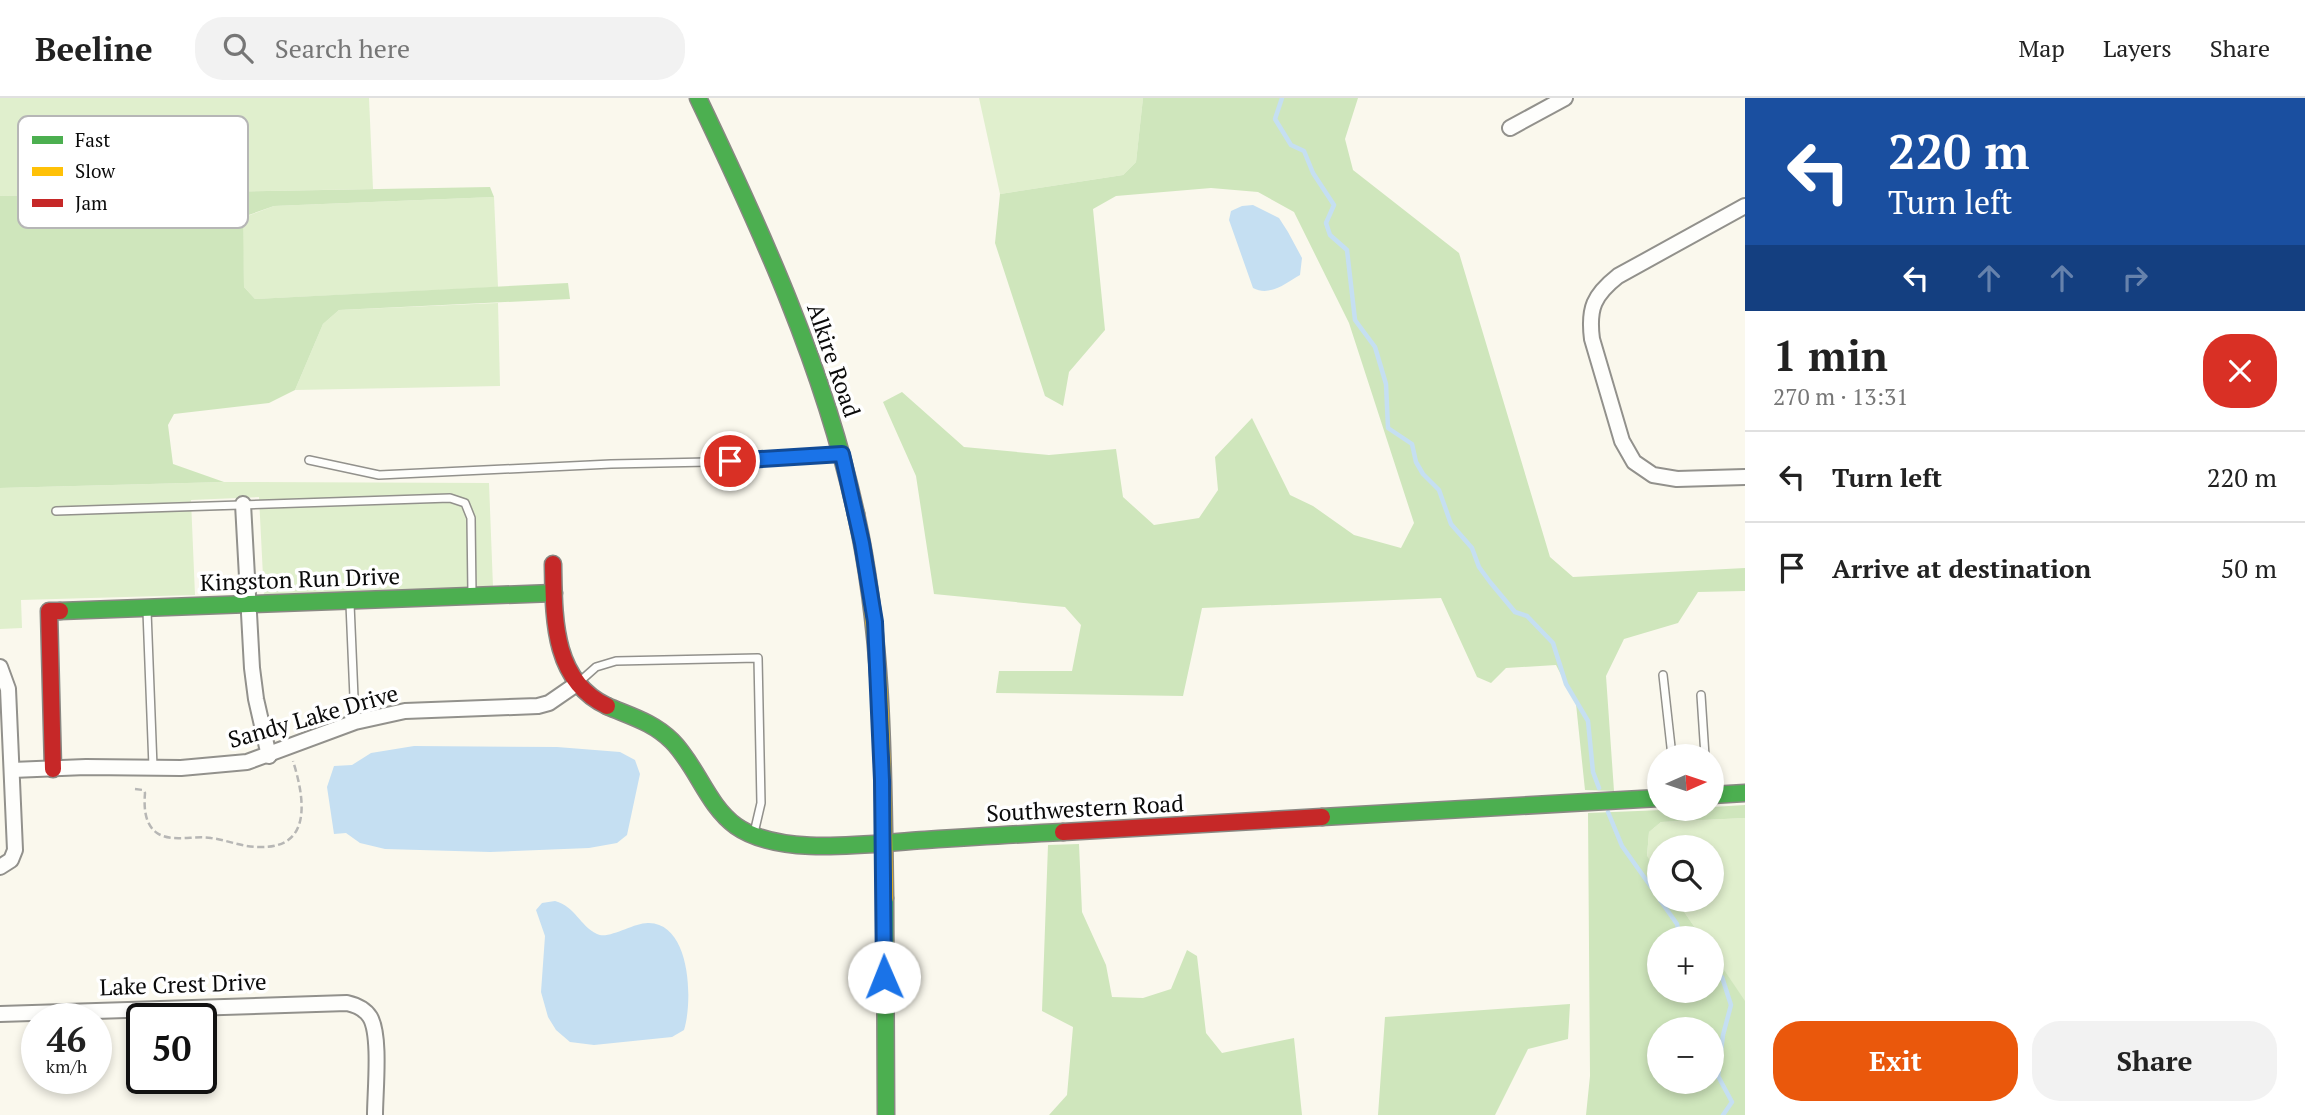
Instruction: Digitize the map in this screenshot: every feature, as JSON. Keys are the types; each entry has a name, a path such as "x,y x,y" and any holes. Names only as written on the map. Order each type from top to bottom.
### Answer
{"street":[{"name":"Alkire Road","path":"698,98 780,275 813,364 842,454 862,543 875,622 884,842 886,1115"},
{"path":"1510,128 1565,98"},
{"path":"1745,206 1618,276 1603,288 1593,303 1589,321 1622,441 1634,462 1653,475 1677,479 1745,477"},
{"path":"243,503 256,699 269,756"},
{"path":"552,564 559,648 566,666 578,684"},
{"name":"Kingston Run Drive","path":"53,769 49,611 554,593"},
{"path":"0,667 8,689 15,850 11,860 0,867"},
{"name":"Southwestern Road","path":"578,684 597,702 646,721 662,731 692,765 723,812 735,825 753,836 776,843 884,842 1647,799"},
{"name":"Sandy Lake Drive","path":"12,770 181,768 247,762 355,722 405,711 538,706 549,703 578,684"},
{"path":"1724,794 1745,793"},
{"name":"Lake Crest Drive","path":"0,1014 347,1003 365,1011 373,1026 376,1039 375,1115"}],"lane":[{"path":"309,460 380,475 611,464 757,461 842,454"},
{"path":"56,511 450,498 465,503 471,518 472,595"},
{"path":"350,600 355,722"},
{"path":"147,607 153,768"},
{"path":"578,684 596,667 616,661 758,658 761,803 753,836"},
{"path":"1663,675 1671,744"},
{"path":"1701,695 1704,744"}],"path":[{"path":"135,789 144,790 146,817 157,833 170,838 207,837 261,847 272,845 286,841 294,834 302,813 301,788 289,748"}],"green space":[{"path":"0,98 369,98 373,189 248,191 248,116 18,116 18,196 0,196"},
{"path":"979,98 1143,98 1136,162 1123,175 1000,194"},
{"path":"1143,98 1358,98 1345,139 1353,170 1459,253 1550,557 1573,577 1745,568 1745,591 1698,592 1678,623 1624,639 1606,676 1614,791 1585,790 1576,704 1556,665 1506,668 1491,683 1477,677 1441,598 1202,608 1183,696 996,693 999,671 1072,671 1081,625 1065,607 934,594 916,476 883,402 902,392 964,447 1049,455 1116,449 1123,497 1154,525 1199,518 1218,490 1215,457 1252,418 1290,495 1313,506 1354,535 1401,548 1414,523 1349,323 1294,212 1258,192 1211,188 1116,196 1093,209 1105,330 1069,372 1063,406 1045,396 995,243 1000,194 1123,175 1136,162"},
{"path":"490,187 494,197 274,206 248,215 248,191"},
{"path":"0,196 18,196 18,228 243,228 244,287 255,299 568,283 570,299 339,310 323,324 295,390 269,403 174,414 168,425 173,464 224,482 0,488"},
{"path":"494,197 498,287 255,299 244,287 242,228 248,228 248,216 274,206"},
{"path":"498,303 500,386 295,390 323,324 339,310"},
{"path":"224,482 489,483 493,587 264,596 259,497 191,500 195,595 21,600 22,628 0,629 0,488"},
{"path":"1745,805 1745,818 1724,819 1724,806"},
{"path":"1647,811 1647,821 1682,821 1661,822 1647,835 1647,912 1684,912 1694,926 1647,926 1647,1003 1724,1003 1724,970 1745,1001 1745,1115 1586,1115 1590,1076 1588,813"},
{"path":"1745,818 1745,1001 1724,970 1724,926 1694,926 1684,912 1724,912 1724,835 1649,835 1661,822"},
{"path":"1079,844 1082,912 1106,965 1112,997 1143,998 1171,989 1187,950 1197,956 1206,1033 1222,1053 1294,1038 1302,1115 1049,1115 1067,1095 1073,1027 1042,1011 1048,845"},
{"path":"1570,1004 1568,1039 1528,1049 1495,1115 1378,1115 1385,1017"}],"water":[{"path":"1253,205 1279,218 1302,258 1300,275 1272,290 1253,288 1229,220 1231,211"},
{"path":"414,746 557,747 620,752 635,760 640,774 627,835 617,843 589,848 490,852 385,849 360,843 346,833 334,834 327,787 334,766 352,765 371,753"},
{"path":"555,901 568,907 597,934 608,935 649,923 663,927 673,936 686,966 688,1001 684,1030 672,1037 594,1045 570,1042 556,1030 548,1017 541,992 545,936 536,910 542,903"}],"waterway":[{"path":"1282,98 1275,119 1291,145 1304,151 1313,173 1334,205 1326,223 1330,235 1347,250 1355,320 1375,347 1386,384 1388,428 1412,444 1416,462 1423,474 1439,490 1451,524 1472,548 1479,567 1490,582 1515,612 1527,616 1553,643 1566,684 1588,721 1593,772 1599,788"},
{"path":"1608,812 1622,846 1647,881"},
{"path":"1668,912 1677,926"},
{"path":"1723,1115 1732,1102 1718,1076 1723,1035 1731,1005 1724,983"}],"traffic: fast":[{"path":"698,98 768,250 809,354 843,460 856,514"},
{"path":"60,611 554,593"},
{"path":"607,706 641,720 665,734 681,751 717,807 736,826 755,836 777,842 828,846 1063,832"},
{"path":"1724,794 1745,793"},
{"path":"1322,817 1647,799"},
{"path":"885,898 886,1115"}],"traffic: slow":[{"path":"856,514 877,657 885,898"}],"traffic: jam":[{"path":"553,564 556,625 566,664 589,695 607,706"},
{"path":"53,769 49,611 60,611"},
{"path":"1063,832 1322,817"}],"route":[{"path":"730,461 842,454 862,543 875,622 884,842 884,977"}]}
